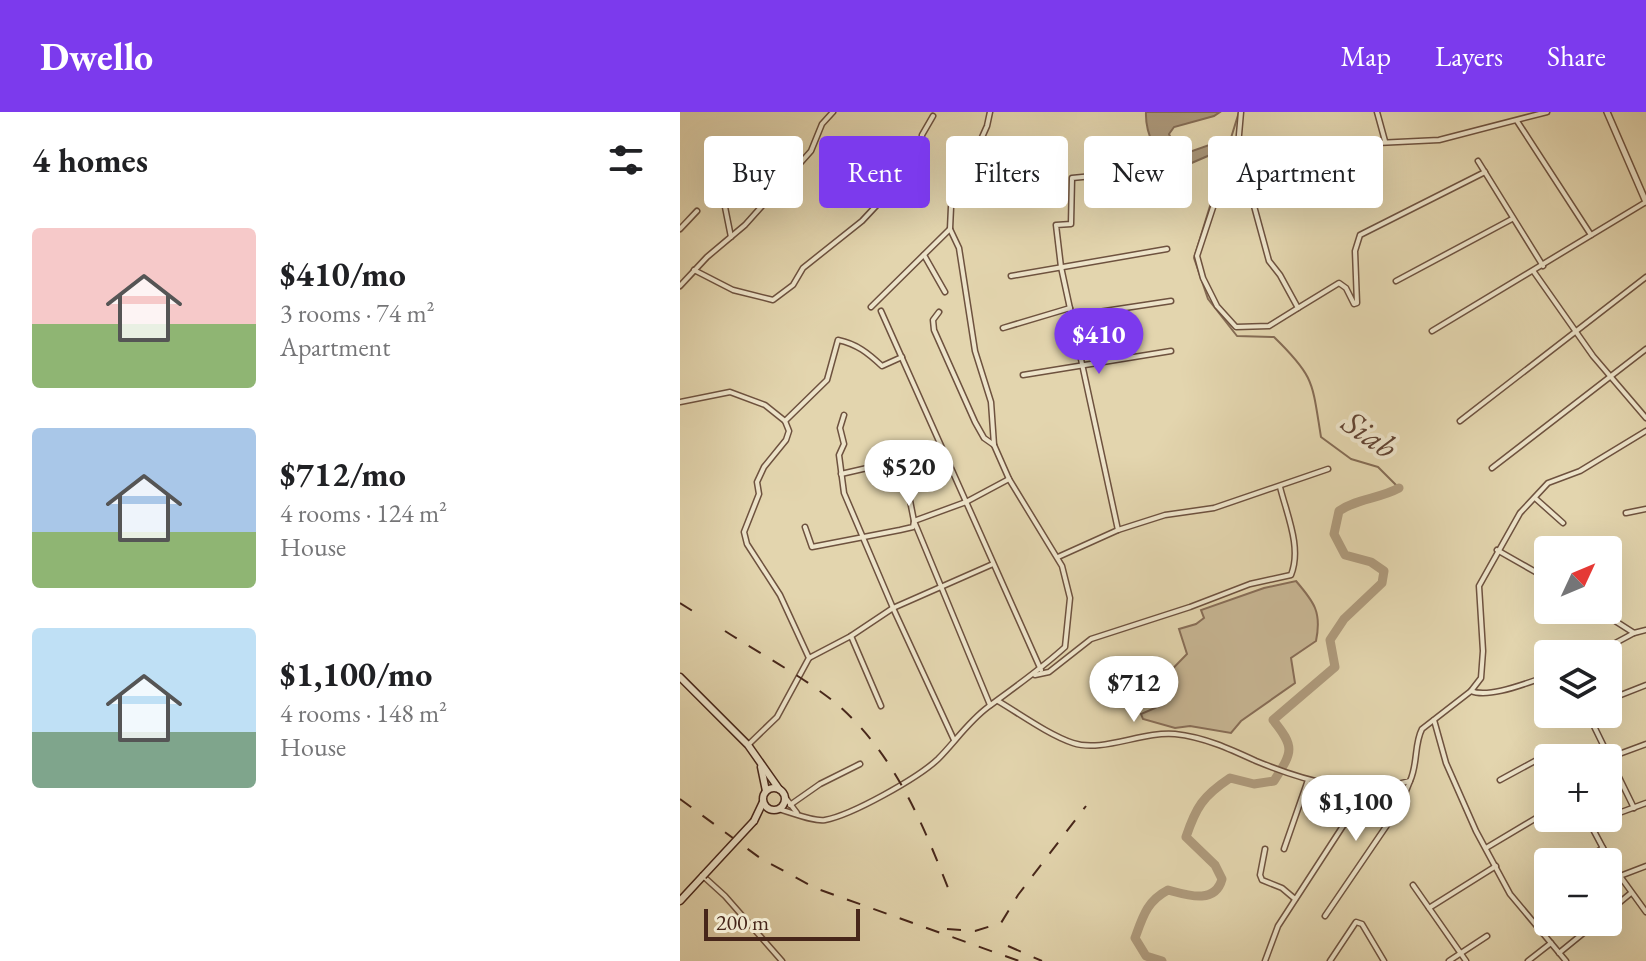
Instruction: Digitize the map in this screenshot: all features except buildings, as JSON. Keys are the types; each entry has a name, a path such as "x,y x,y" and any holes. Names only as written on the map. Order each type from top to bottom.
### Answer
{"main road":[{"path":"680,677 748,745 785,797 785,802 776,810 754,821"},
{"path":"680,901 754,821 766,791 760,763"},
{"path":"766,791 779,789"},
{"path":"763,800 765,805 776,810"}],"street":[{"path":"680,286 745,225 811,151 822,124 833,112"},
{"path":"776,810 823,821 922,773 990,705 1041,670 1065,647 1070,598 1058,557 1009,479 994,445 991,402 975,351 959,248 950,229 951,207 987,126 990,112"},
{"path":"1241,112 1238,146 1226,168 1197,256 1203,278 1217,306 1236,327 1269,326 1339,283 1346,288 1354,304 1357,303 1355,251 1360,235 1485,172"},
{"path":"1377,112 1385,141 1439,140 1547,112"},
{"path":"1432,331 1646,202 1607,112"},
{"path":"694,270 733,290 773,300 783,294 793,285 803,268 862,221 891,190 920,152 922,135 933,116"},
{"path":"1517,121 1591,235"},
{"path":"1478,161 1543,266"},
{"path":"1084,177 1072,178 1071,224 1056,225 1061,267 1118,530"},
{"path":"725,208 731,237"},
{"path":"1255,208 1269,261 1298,308"},
{"path":"680,229 697,211"},
{"path":"1396,281 1512,219"},
{"path":"871,307 950,229"},
{"path":"1011,276 1167,249"},
{"path":"924,255 945,292"},
{"path":"1534,272 1577,333 1646,418"},
{"path":"1460,421 1646,277"},
{"path":"1072,316 1171,301"},
{"path":"1003,328 1070,308"},
{"path":"881,311 1041,670"},
{"path":"939,312 933,320 934,330 975,422 987,442 994,445"},
{"path":"785,421 827,380 838,340 871,354 882,366 902,357"},
{"path":"1492,468 1646,349"},
{"path":"1023,375 1171,351"},
{"path":"680,402 730,392 765,405 785,421 789,431 786,440 764,467 757,482 759,494 744,532 747,544 780,595 809,657"},
{"path":"844,415 840,428 844,444 839,455 844,493 954,740"},
{"path":"1325,916 1400,806 1417,767 1418,736 1471,691 1481,678 1483,651 1479,586 1520,513 1548,483 1580,471 1646,431"},
{"path":"841,474 902,460 914,521 990,705"},
{"path":"1058,557 1118,530 1165,515 1214,508 1328,469"},
{"path":"914,521 966,502 1009,479"},
{"path":"1033,676 1049,672 1091,639 1250,584 1291,575 1296,563 1294,540 1280,487"},
{"path":"1535,498 1563,523"},
{"path":"1626,513 1646,509"},
{"path":"805,527 812,547 913,527 914,521"},
{"path":"1497,550 1534,571"},
{"path":"748,745 777,717 809,657 851,636 893,608 993,564"},
{"path":"1620,624 1634,633"},
{"path":"1621,640 1646,630"},
{"path":"851,636 881,706"},
{"path":"1471,691 1476,694 1494,692 1534,680"},
{"path":"1622,694 1646,685"},
{"path":"998,701 1071,743 1087,746 1157,734 1175,734 1207,740 1305,778 1360,789 1410,781"},
{"path":"1434,720 1446,763 1510,894 1566,961"},
{"path":"1622,753 1646,744"},
{"path":"1500,780 1534,762"},
{"path":"790,805 820,784 860,764"},
{"path":"1284,849 1305,778"},
{"path":"1622,781 1634,808"},
{"path":"1265,961 1278,926 1354,809 1360,789"},
{"path":"785,797 799,814"},
{"path":"1622,812 1646,803"},
{"path":"1486,848 1534,819"},
{"path":"1594,832 1603,848"},
{"path":"1265,849 1260,875 1262,880 1282,888 1295,900"},
{"path":"1429,908 1496,866"},
{"path":"1622,875 1646,866"},
{"path":"703,876 725,896 782,961"},
{"path":"1622,879 1646,912"},
{"path":"1413,885 1466,961"},
{"path":"1622,900 1631,893"},
{"path":"1330,961 1356,922 1362,924 1384,961"},
{"path":"1449,961 1487,936"},
{"path":"1559,953 1580,936"},
{"path":"1528,961 1551,943"}],"shaded area":[{"path":"1146,112 1220,112 1174,127 1170,136 1150,136"},
{"path":"1208,145 1208,156 1192,163 1192,151"},
{"path":"1296,581 1312,602 1318,622 1316,641 1291,658 1295,683 1241,721 1231,733 1190,726 1175,728 1143,719 1141,714 1162,705 1153,689 1187,654 1179,629 1204,618 1201,610 1264,588"}],"waterway":[{"name":"Siab","path":"1239,112 1194,258 1208,299 1237,336 1274,337 1310,381 1321,437 1351,459 1378,467 1399,488"},
{"name":"Siab","path":"1162,961 1146,956 1135,938 1150,904 1168,890 1192,896 1207,895 1218,887 1222,879 1215,865 1186,837 1197,810 1213,791 1230,778 1254,784 1274,781 1289,750 1285,737 1273,720 1335,667 1330,640 1344,619 1382,583 1384,571 1371,562 1345,555 1334,534 1339,511 1399,488"}],"railway":[{"path":"680,603 699,615"},
{"path":"725,631 811,685 859,725 907,794 952,898"},
{"path":"680,799 760,858 815,888 1019,961"},
{"path":"947,929 975,931 1001,923 1018,895 1086,806"},
{"path":"1008,946 1042,961"}]}
